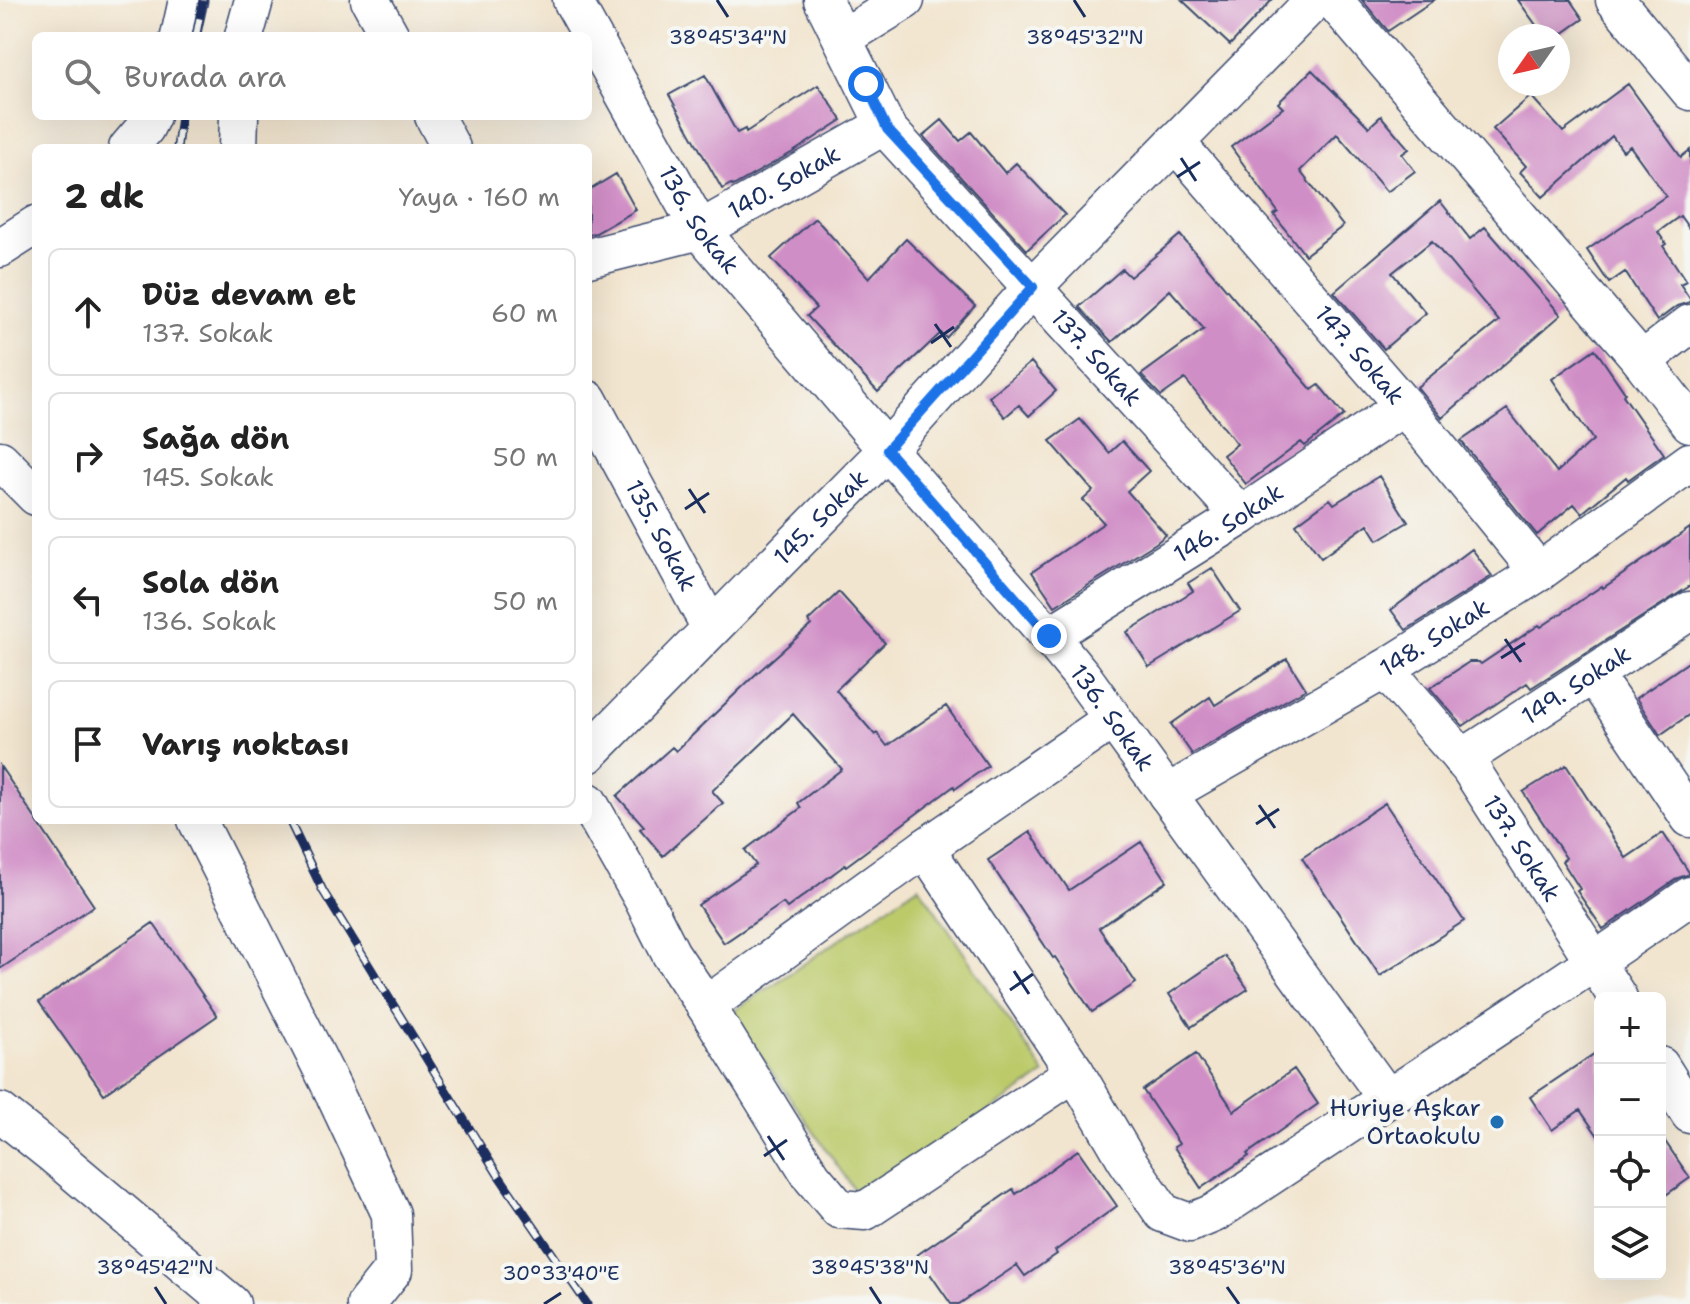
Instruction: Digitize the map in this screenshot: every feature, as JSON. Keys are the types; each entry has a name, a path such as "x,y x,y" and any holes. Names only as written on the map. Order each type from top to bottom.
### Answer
{"street":[{"path":"181,32 188,0"},
{"path":"245,32 254,0"},
{"path":"370,0 388,32"},
{"name":"136. Sokak","path":"572,0 590,32"},
{"name":"137. Sokak","path":"823,0 885,125 1241,516"},
{"path":"843,38 905,0"},
{"name":"145. Sokak","path":"592,750 887,450 1033,287 1315,0"},
{"path":"1333,0 1642,361 1690,423"},
{"path":"1615,0 1690,91"},
{"name":"136. Sokak","path":"592,36 700,230 1049,636 1113,719 1387,1098"},
{"path":"131,144 149,120"},
{"path":"238,144 239,120"},
{"path":"436,120 449,144"},
{"name":"140. Sokak","path":"592,257 700,230 885,125"},
{"name":"147. Sokak","path":"1175,142 1404,406 1539,572"},
{"path":"0,248 32,228"},
{"path":"1642,361 1690,324"},
{"name":"146. Sokak","path":"1049,636 1241,516 1404,406"},
{"name":"135. Sokak","path":"592,407 711,628"},
{"path":"0,460 32,492"},
{"name":"148. Sokak","path":"1167,794 1385,669 1539,572 1690,462"},
{"name":"149. Sokak","path":"1462,759 1690,611"},
{"name":"137. Sokak","path":"1385,669 1462,759 1614,992"},
{"path":"1593,674 1690,818"},
{"path":"706,1006 925,848 1113,719"},
{"path":"592,809 671,954 812,1177 839,1209 865,1211 1075,1072"},
{"path":"199,824 330,1084 391,1214 393,1270 366,1304"},
{"path":"925,848 1075,1072 1126,1159 1163,1213 1190,1223 1214,1213 1690,896"},
{"path":"1666,1076 1690,1114"},
{"path":"0,1112 231,1304"}],"green space":[{"path":"919,886 1045,1074 860,1198 731,1013"}],"building":[{"path":"1182,0 1272,0 1230,45"},
{"path":"1362,0 1434,0 1388,31"},
{"path":"1518,0 1570,0 1583,19 1570,28 1570,24 1535,24"},
{"path":"1312,70 1369,127 1381,116 1409,149 1402,154 1415,171 1387,192 1337,134 1300,171 1343,226 1305,255 1274,215 1278,212 1231,147 1283,108 1278,103"},
{"path":"705,75 737,133 745,129 746,132 818,85 842,120 793,152 733,186 731,184 722,189 669,95"},
{"path":"1628,84 1681,157 1690,150 1690,230 1680,216 1658,232 1666,244 1663,246 1686,281 1680,284 1690,302 1677,306 1657,321 1625,272 1609,283 1587,250 1666,196 1630,146 1623,151 1612,136 1543,197 1520,172 1526,166 1493,129 1531,96 1563,132"},
{"path":"942,120 960,141 971,132 1005,173 1016,163 1065,215 1027,250 923,136"},
{"path":"616,174 636,210 592,234 592,189"},
{"path":"1440,201 1470,239 1485,227 1561,315 1442,418 1417,387 1499,321 1432,241 1392,273 1426,313 1384,349 1334,292"},
{"path":"815,218 869,278 906,239 975,306 946,338 941,333 878,392 807,316 816,308 771,258"},
{"path":"1180,235 1312,390 1319,385 1344,415 1305,446 1301,442 1246,484 1223,455 1237,444 1185,379 1161,396 1141,375 1204,329 1170,290 1112,342 1079,307 1122,269 1130,277"},
{"path":"1595,349 1664,454 1628,480 1626,477 1582,513 1574,504 1537,535 1461,441 1507,409 1557,472 1593,440 1552,379"},
{"path":"1031,362 1056,391 1029,416 1019,405 1005,417 989,397"},
{"path":"1080,419 1109,453 1122,441 1149,471 1127,491 1166,535 1055,606 1032,572 1104,523 1083,500 1093,491 1050,441"},
{"path":"1379,476 1408,522 1378,540 1368,524 1321,558 1296,524 1330,499 1334,504"},
{"path":"1690,528 1690,586 1531,688 1527,683 1463,726 1430,688 1469,662 1481,664 1539,625 1541,627 1603,588"},
{"path":"1472,549 1492,576 1406,630 1391,610"},
{"path":"1212,568 1240,611 1149,667 1127,632 1193,591 1188,583"},
{"path":"839,592 885,643 836,690 887,746 946,706 988,766 955,789 954,786 787,908 783,903 724,943 698,905 756,865 745,850 801,808 798,803 842,769 793,714 712,791 723,803 663,856 640,829 644,826 617,796 672,747 676,751 811,625 808,621"},
{"path":"1287,659 1306,689 1192,754 1171,724 1210,697 1215,705"},
{"path":"1690,661 1690,714 1660,735 1636,698"},
{"path":"1566,765 1626,858 1663,833 1690,874 1678,878 1603,929 1577,891 1580,889 1562,861 1566,858 1523,792"},
{"path":"0,766 32,814 32,824 39,824 94,906 0,969"},
{"path":"1385,803 1464,921 1380,976 1302,858"},
{"path":"1030,832 1069,890 1141,842 1167,881 1099,928 1136,983 1092,1012 988,860"},
{"path":"153,923 217,1016 104,1094 39,1002"},
{"path":"1225,956 1248,989 1191,1027 1169,994"},
{"path":"1196,1054 1234,1111 1294,1069 1318,1104 1201,1188 1174,1147 1179,1144 1143,1090"},
{"path":"1594,1054 1594,1130 1580,1110 1552,1130 1530,1097"},
{"path":"1666,1143 1690,1178 1666,1195"},
{"path":"1078,1150 1117,1206 1025,1276 1017,1265 959,1304 951,1304 917,1255 1013,1189 1016,1194"}],"railway":[{"path":"197,32 203,0"},
{"path":"178,144 180,120"},
{"path":"291,824 323,891 497,1173 587,1304"}],"place":[{"name":"Huriye Aşkar Ortaokulu","path":"1497,1122"}],"route":[{"path":"866,84 887,129 1033,287 887,450 1049,636"}]}
